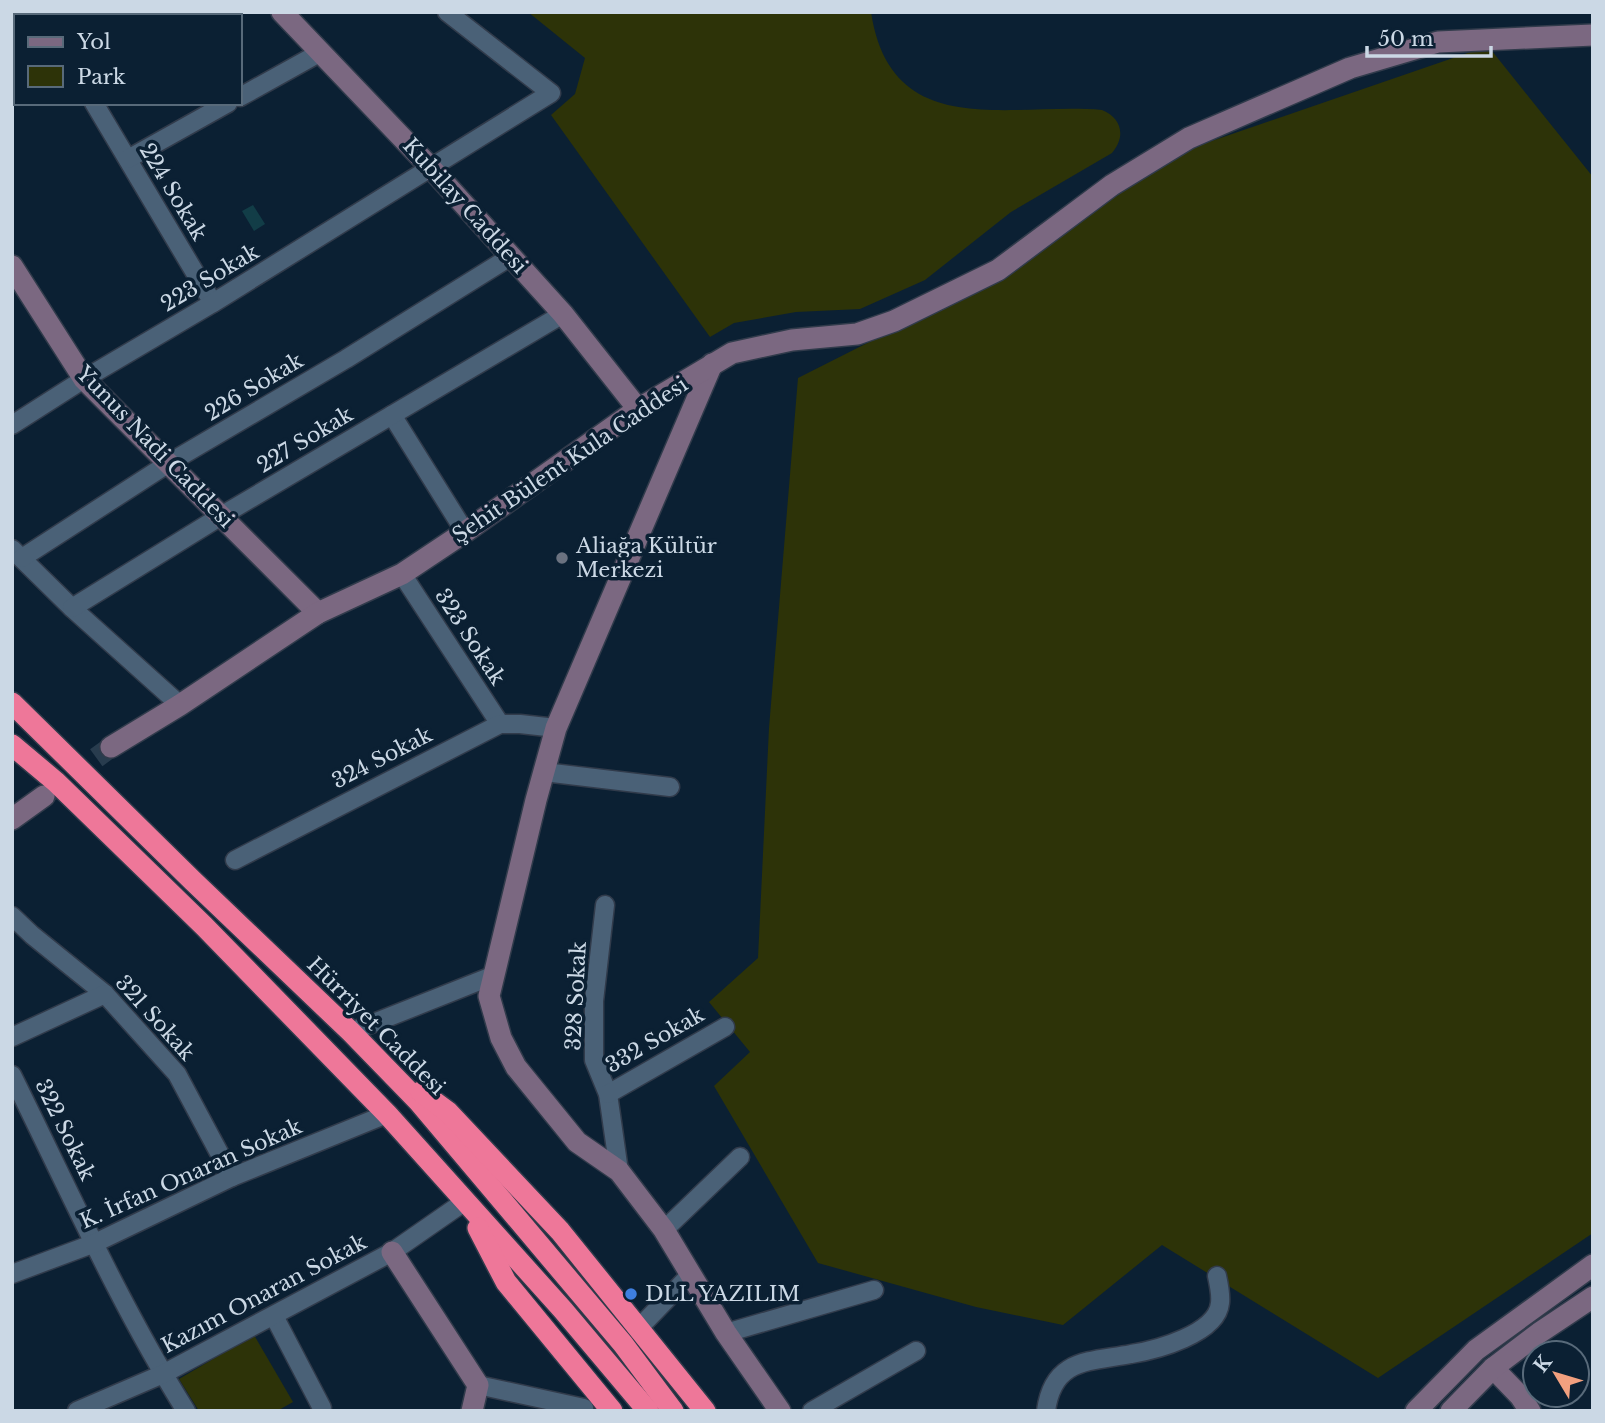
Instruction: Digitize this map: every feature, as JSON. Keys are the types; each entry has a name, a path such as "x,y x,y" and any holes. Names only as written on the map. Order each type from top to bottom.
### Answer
{"highway":[{"name":"Hürriyet Caddesi","path":"12,703 351,1032 419,1102 605,1323 673,1411"},
{"path":"12,745 56,782 204,926 387,1114 563,1310 648,1411"},
{"path":"376,1058 448,1112 560,1231 705,1411"},
{"path":"464,1202 506,1282 612,1411"}],"street":[{"name":"Kubilay Caddesi","path":"282,12 431,168 563,314 638,409"},
{"name":"223 Sokak","path":"12,425 551,93 447,12"},
{"name":"Şehit Bülent Kula Caddesi","path":"111,747 180,705 317,613 402,574 638,409 732,353 792,340 857,334 894,321 998,270 1112,185 1189,138 1350,68 1438,42 1593,35"},
{"path":"242,96 321,52"},
{"name":"224 Sokak","path":"95,105 213,303"},
{"path":"128,159 224,105"},
{"name":"226 Sokak","path":"17,553 346,359 510,257"},
{"name":"Yunus Nadi Caddesi","path":"12,266 83,379 317,613"},
{"name":"227 Sokak","path":"72,608 221,516 563,314"},
{"path":"712,365 556,728 489,996 501,1038 516,1067 577,1142 619,1171 664,1230 726,1333 780,1411"},
{"path":"392,415 465,532"},
{"path":"17,553 72,608 180,705"},
{"name":"323 Sokak","path":"402,574 500,724"},
{"name":"324 Sokak","path":"235,860 500,724 556,728"},
{"path":"544,772 670,787"},
{"path":"12,819 44,796"},
{"name":"328 Sokak","path":"605,905 594,1001 594,1060 608,1094 619,1171"},
{"name":"321 Sokak","path":"12,916 32,936 105,994 177,1074 232,1177"},
{"path":"351,1032 492,976"},
{"path":"12,1037 105,994"},
{"name":"332 Sokak","path":"608,1094 725,1027"},
{"name":"322 Sokak","path":"12,1075 95,1243 163,1374 186,1411"},
{"name":"K. İrfan Onaran Sokak","path":"12,1274 95,1243 232,1177 387,1114"},
{"path":"664,1230 740,1157"},
{"name":"Kazım Onaran Sokak","path":"77,1411 163,1374 274,1316 392,1252 464,1202"},
{"path":"392,1252 478,1385 584,1408"},
{"path":"1416,1411 1476,1350 1593,1265"},
{"path":"638,1329 691,1274"},
{"path":"1031,1411 1047,1405 1053,1382 1083,1361 1155,1348 1195,1334 1209,1326 1220,1306 1217,1276"},
{"path":"726,1333 874,1290"},
{"path":"1451,1411 1493,1368 1593,1297"},
{"path":"274,1316 323,1410"},
{"path":"812,1411 916,1352"},
{"path":"1493,1368 1520,1396 1530,1411"},
{"path":"472,1411 478,1385"}],"green space":[{"path":"528,12 871,12 883,53 902,81 928,98 959,107 993,110 1102,110 1118,123 1119,141 1112,153 1011,212 925,280 860,309 796,312 734,323 710,337 551,115 575,94 585,58"},
{"path":"1488,46 1593,177 1593,1233 1378,1378 1162,1245 1063,1325 976,1307 818,1263 714,1086 750,1052 709,1002 758,958 769,728 798,378 998,277 1171,155"},
{"path":"254,1335 293,1402 277,1411 199,1411 179,1379"}],"shaded area":[{"path":"253,205 265,224 254,231 242,211"}],"tunnel":[{"path":"46,794 111,747"}],"place":[{"name":"Aliağa Kültür Merkezi","path":"562,558"},
{"name":"DLL YAZILIM","path":"631,1294"}]}
